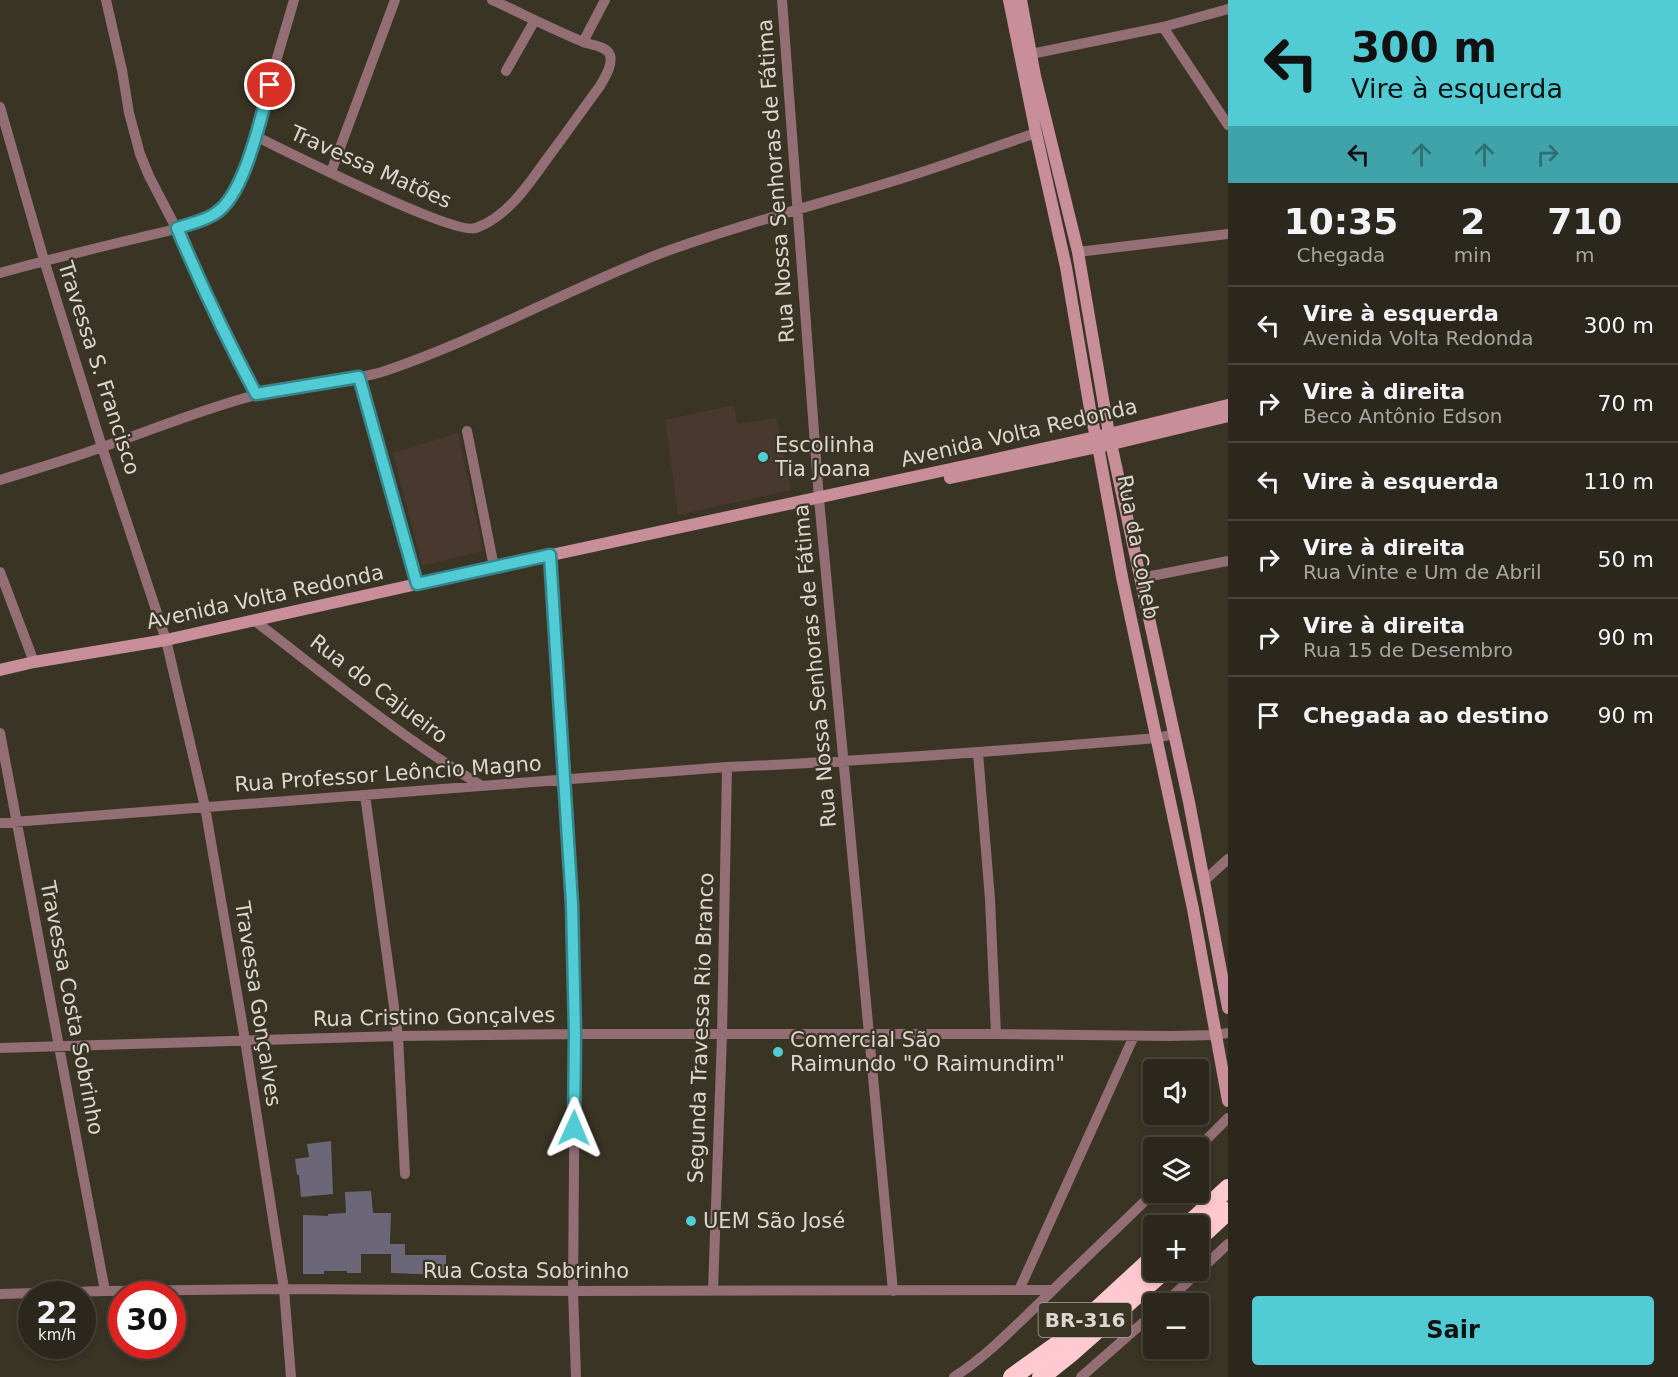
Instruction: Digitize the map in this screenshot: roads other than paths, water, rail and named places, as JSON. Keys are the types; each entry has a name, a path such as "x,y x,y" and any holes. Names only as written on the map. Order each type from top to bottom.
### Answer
{"highway":[{"path":"1199,1215 1228,1188"},
{"path":"1209,1229 1228,1211"},
{"name":"BR-316","path":"1012,1377 1065,1339 1143,1267"},
{"name":"BR-316","path":"1041,1377 1153,1281"}],"street":[{"path":"106,0 129,113 140,154 177,228 205,294 256,394"},
{"path":"0,273 177,228 215,214 225,205 234,194 255,136 294,0"},
{"path":"331,172 395,0"},
{"path":"492,0 583,42 605,0"},
{"name":"Rua Nossa Senhoras de Fátima","path":"782,0 819,499 893,1291"},
{"name":"Rua da Coheb","path":"1009,0 1066,267 1091,415 1104,440 1141,578 1189,802 1228,1008"},
{"name":"Rua da Coheb","path":"1021,0 1030,54 1078,252 1122,577 1193,909 1206,990 1222,1034 1228,1101"},
{"path":"1030,54 1163,27 1228,9"},
{"path":"506,71 535,20"},
{"path":"1163,27 1228,125"},
{"name":"Travessa Matões","path":"255,136 404,206 460,227 474,229 502,213 515,200 606,75 610,59 608,51 583,42"},
{"name":"Travessa S. Francisco","path":"0,106 44,260 102,447 166,640"},
{"path":"0,480 256,394 381,372 460,343 589,283 659,254 905,178 1036,133"},
{"path":"1078,252 1228,234"},
{"path":"359,377 417,584"},
{"name":"Avenida Volta Redonda","path":"1104,440 1228,405"},
{"name":"Avenida Volta Redonda","path":"0,670 166,640 550,555 1104,440 1228,417"},
{"path":"467,431 494,567"},
{"path":"550,555 572,904 575,1034 573,1291 576,1377"},
{"path":"1141,578 1228,561"},
{"path":"0,572 34,663"},
{"name":"Rua do Cajueiro","path":"255,621 379,717 482,786"},
{"name":"Travessa Gonçalves","path":"166,640 205,807 245,1040 284,1289 291,1377"},
{"name":"Travessa Costa Sobrinho","path":"0,733 105,1291"},
{"name":"Rua Professor Leôncio Magno","path":"0,824 727,768 978,753 1157,738 1174,734"},
{"path":"978,753 990,899 996,1034"},
{"name":"Segunda Travessa Rio Branco","path":"713,1290 722,1035 727,768"},
{"path":"365,795 398,1036 405,1174"},
{"path":"1204,880 1228,859"},
{"name":"Rua Cristino Gonçalves","path":"0,1048 398,1036 1222,1034"},
{"path":"1019,1290 1134,1036"},
{"path":"1209,1137 1228,1118"},
{"path":"954,1377 1003,1340 1143,1203"},
{"path":"1176,1293 1227,1247"},
{"name":"Rua Costa Sobrinho","path":"0,1294 284,1289 1053,1290"},
{"path":"1081,1377 1143,1323"}],"place":[{"name":"Escolinha Tia Joana","path":"763,457"},
{"name":"Comercial São Raimundo \"O Raimundim\"","path":"778,1052"},
{"name":"UEM São José","path":"691,1221"}]}
